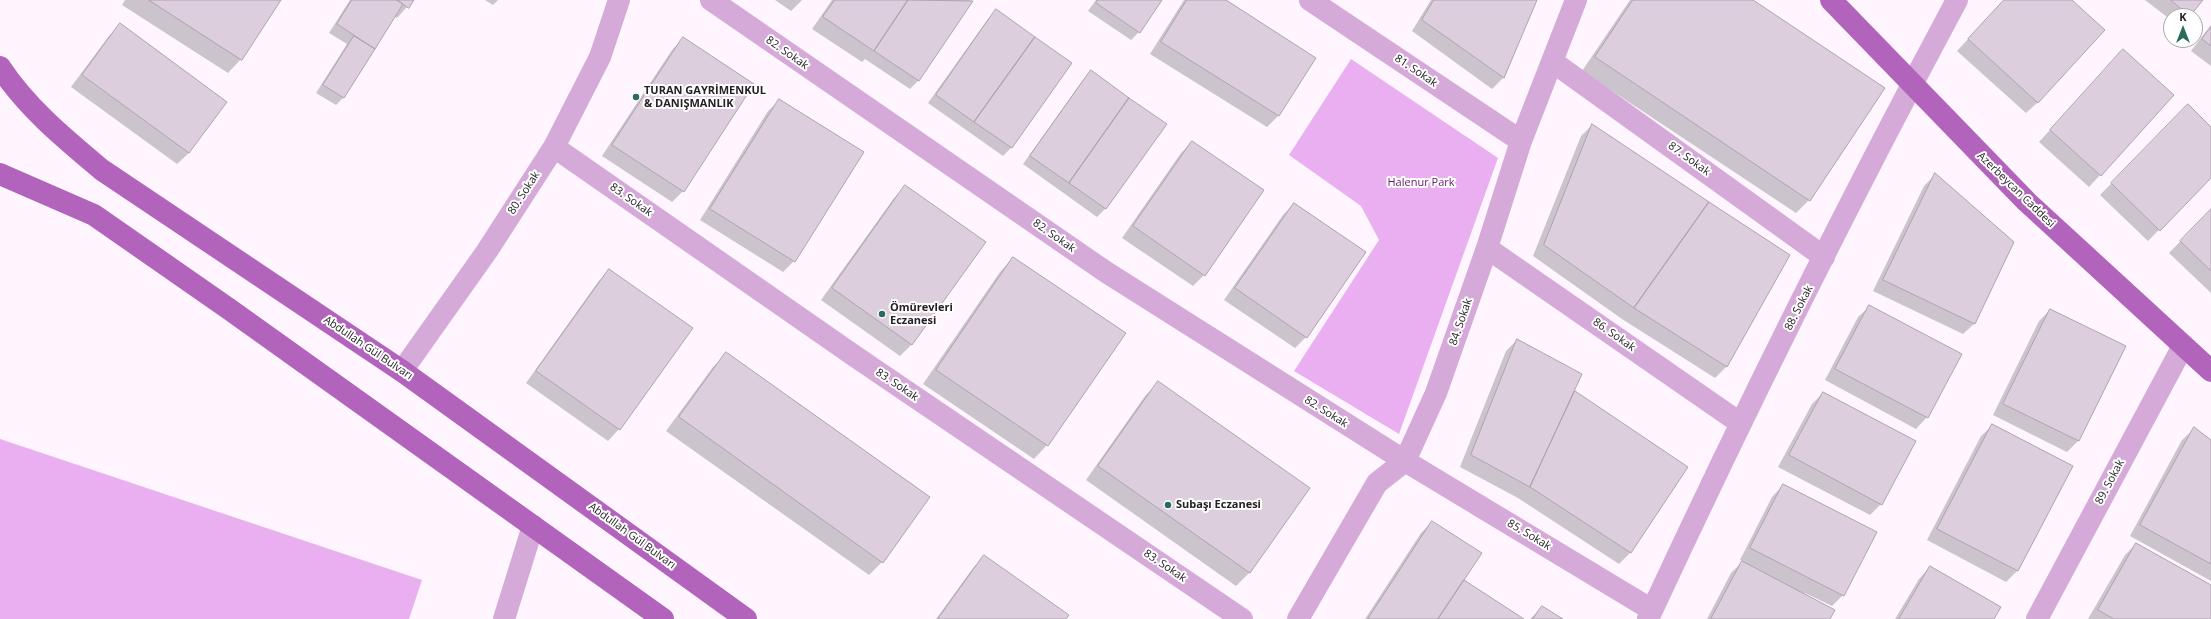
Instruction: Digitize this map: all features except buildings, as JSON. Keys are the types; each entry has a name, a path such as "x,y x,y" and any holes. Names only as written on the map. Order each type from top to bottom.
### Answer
{"main road":[{"name":"Azerbeycan Caddesi","path":"1831,0 1911,85 2027,202 2211,371"},
{"name":"Abdullah Gül Bulvarı","path":"0,67 13,87 61,136 102,170 402,371 746,619"},
{"path":"0,174 94,215 235,313 663,619"}],"street":[{"name":"80. Sokak","path":"402,371 487,251 554,146 600,57 619,0"},
{"name":"82. Sokak","path":"711,0 1106,272 1405,461"},
{"name":"81. Sokak","path":"1310,0 1521,141"},
{"name":"84. Sokak","path":"1298,619 1377,483 1405,461 1436,393 1487,248 1521,141 1554,62 1576,0"},
{"name":"88. Sokak","path":"1650,614 1740,423 1911,85 1957,0"},
{"name":"87. Sokak","path":"1554,62 1824,257"},
{"name":"83. Sokak","path":"554,146 863,361 1242,619"},
{"name":"86. Sokak","path":"1487,248 1740,423"},
{"name":"89. Sokak","path":"2037,619 2183,346"},
{"name":"85. Sokak","path":"1405,461 1650,614"},
{"path":"504,619 533,526"}],"green space":[{"name":"Halenur Park","path":"1351,59 1498,158 1399,434 1294,371 1379,240 1361,206 1289,155"},
{"path":"0,439 422,580 409,619 0,619"}],"place":[{"name":"TURAN GAYRİMENKUL & DANIŞMANLIK","path":"636,97"},
{"name":"Ömürevleri Eczanesi","path":"882,314"},
{"name":"Subaşı Eczanesi","path":"1168,505"}]}
